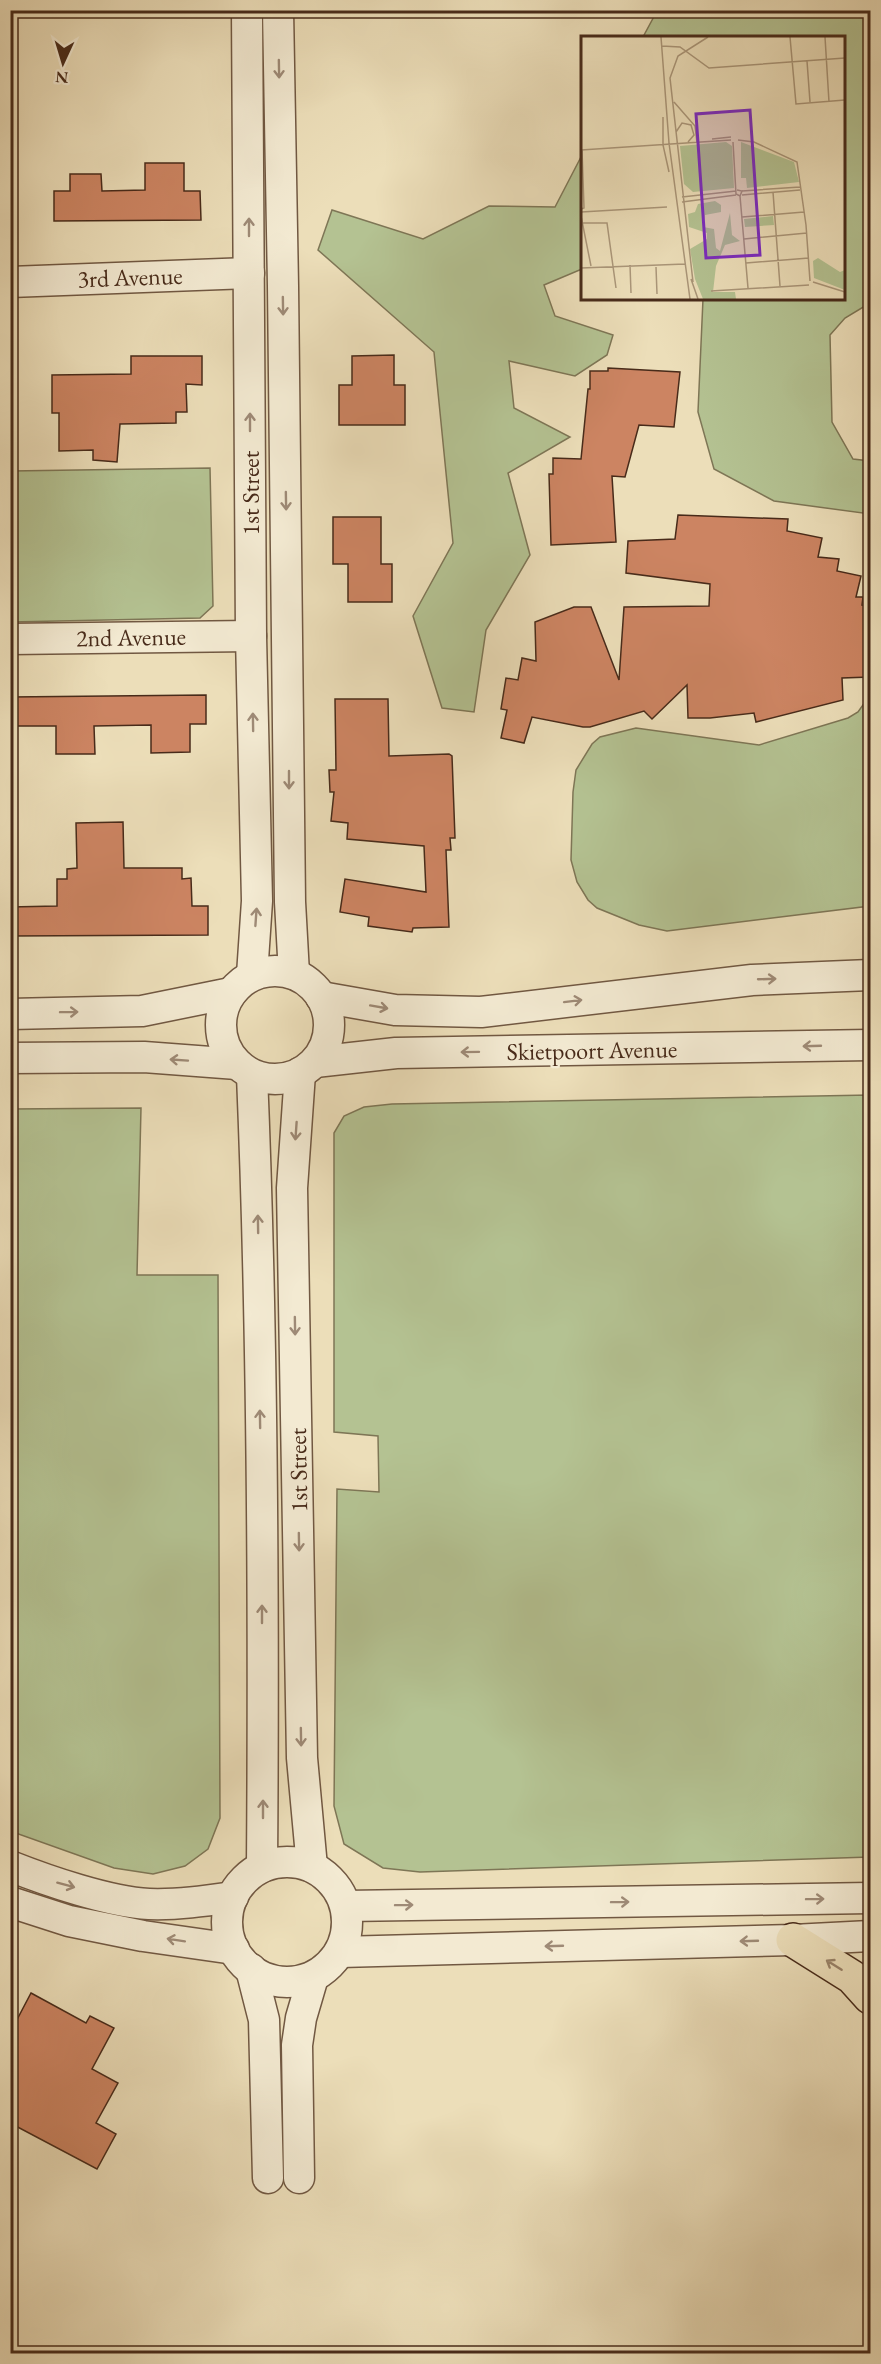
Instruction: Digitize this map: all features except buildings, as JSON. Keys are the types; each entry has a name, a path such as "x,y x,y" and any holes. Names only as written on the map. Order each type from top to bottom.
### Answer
{"main road":[{"path":"793,1940 852,1977 870,1996"}],"street":[{"name":"1st Street","path":"242,984 258,901 251,636 247,10"},
{"name":"1st Street","path":"278,10 290,902 294,974"},
{"name":"3rd Avenue","path":"10,282 249,273"},
{"name":"2nd Avenue","path":"10,639 251,636"},
{"path":"10,1014 142,1011 242,984 273,971 294,974 310,983 321,997 328,1013 329,1031 324,1048 307,1068 285,1078 268,1079 245,1069 144,1057 10,1058"},
{"name":"Skietpoort Avenue","path":"321,997 395,1010 482,1012 752,980 870,975"},
{"path":"242,984 223,1006 220,1022 227,1052 245,1069"},
{"name":"Skietpoort Avenue","path":"307,1068 396,1053 870,1045"},
{"name":"1st Street","path":"307,1068 292,1199 302,1758 312,1867"},
{"name":"1st Street","path":"245,1069 257,1200 261,1440 262,1867"},
{"path":"10,1902 69,1921 242,1959 259,1975 277,1981 295,1982 313,1977 328,1966 340,1952 347,1930 346,1906 338,1890 327,1877 312,1867 296,1862 262,1867 245,1880 232,1897 228,1910 229,1937 242,1959 264,2020 268,2178"},
{"path":"10,1866 98,1893 148,1904 182,1903 232,1897"},
{"path":"346,1906 870,1898"},
{"path":"340,1952 793,1940 870,1935"},
{"path":"299,2178 297,2045 301,2018 313,1977"}],"green space":[{"path":"657,11 870,11 870,303 845,318 830,335 832,422 853,459 870,461 870,514 774,501 714,469 698,412 703,300 845,300 845,36 644,36"},
{"path":"581,157 581,269 544,285 555,316 613,335 607,355 575,376 509,361 514,408 570,437 508,473 530,555 486,630 474,712 442,708 413,616 453,543 434,352 318,250 332,210 423,239 489,206 555,207"},
{"path":"210,468 213,606 200,618 11,622 11,471"},
{"path":"870,695 870,906 667,931 639,925 597,908 588,900 577,882 571,860 573,792 576,770 592,744 600,737 636,728 759,745 848,718 858,712"},
{"path":"870,1095 870,1857 420,1872 383,1868 344,1844 334,1806 337,1489 379,1492 378,1436 334,1432 334,1133 344,1116 364,1107 392,1104"},
{"path":"141,1108 137,1275 218,1275 220,1818 208,1849 185,1866 153,1874 114,1868 10,1831 11,1109"}]}
